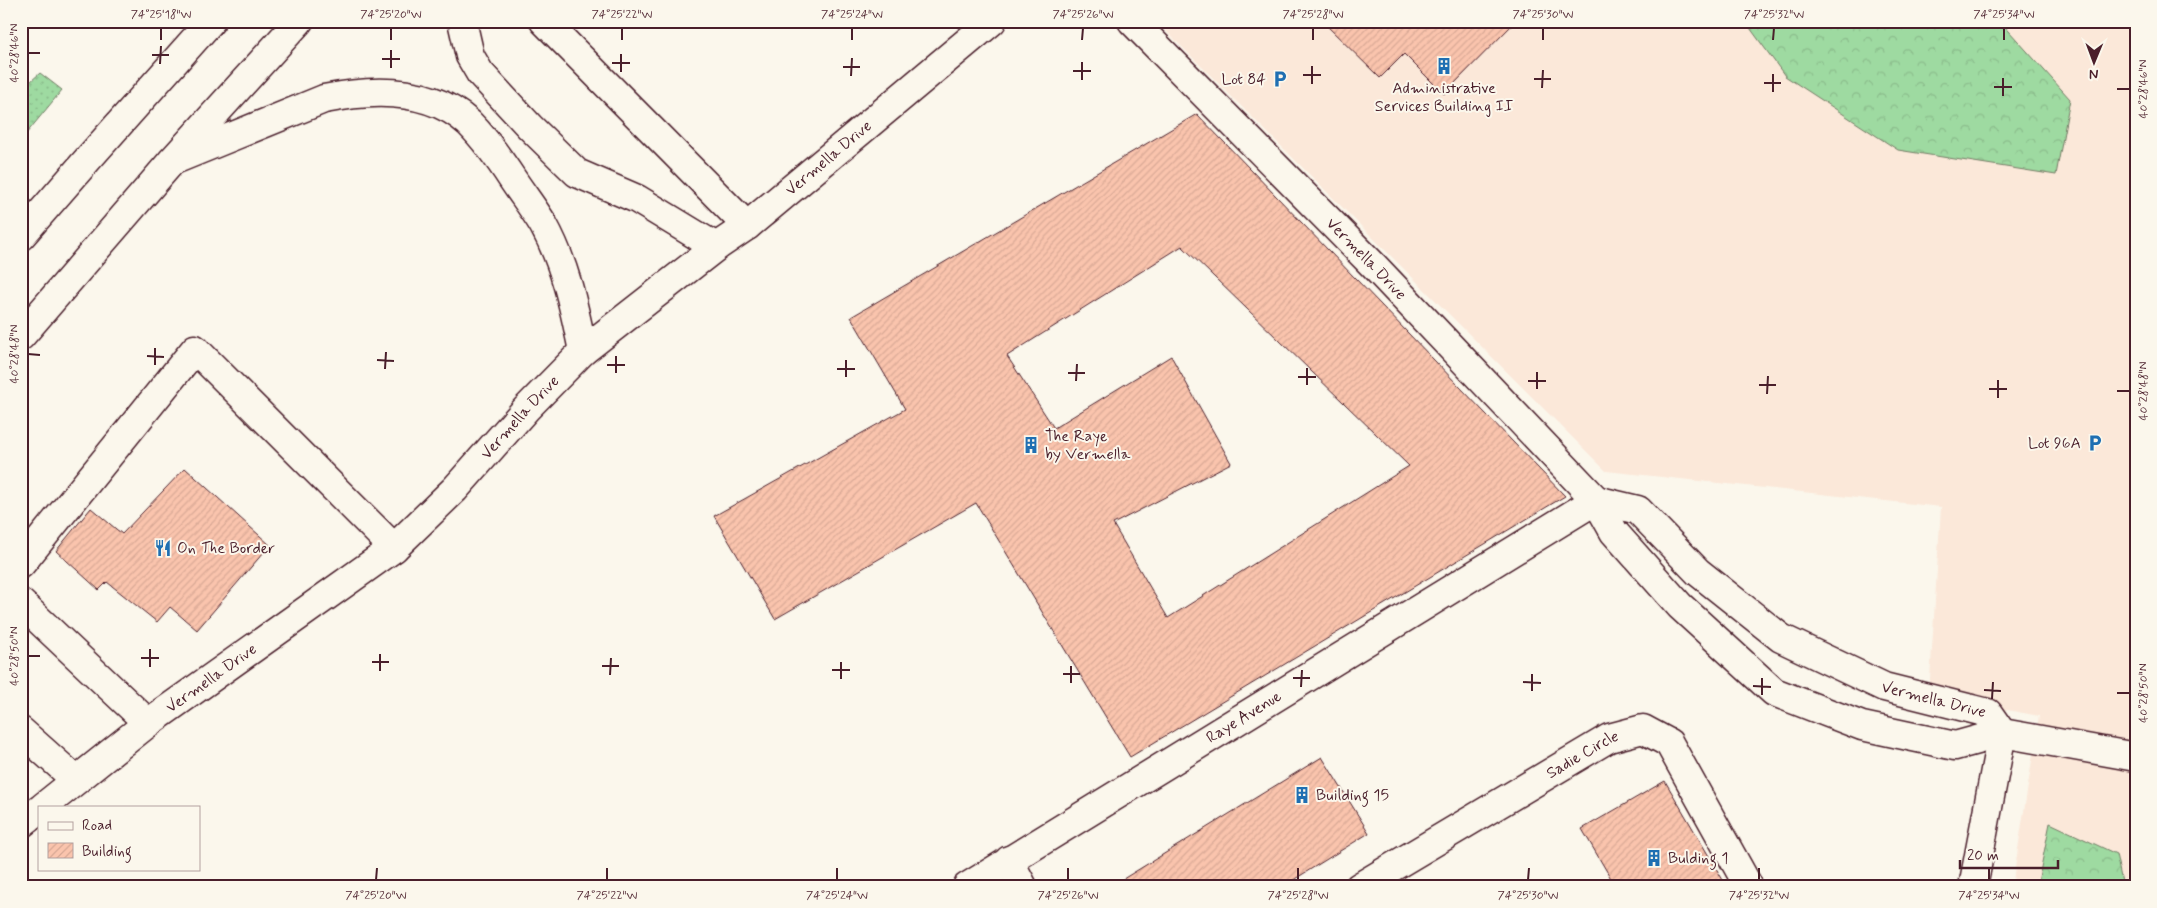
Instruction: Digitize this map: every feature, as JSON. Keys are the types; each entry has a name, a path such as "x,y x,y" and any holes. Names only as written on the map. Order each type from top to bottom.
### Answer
{"main road":[{"path":"21,236 211,21"},
{"path":"21,336 172,161 299,21"},
{"path":"462,21 470,56 480,73 530,127 577,173 637,199 716,247"},
{"path":"544,21 747,226"},
{"name":"Vermella Drive","path":"44,806 148,723 394,548 454,490 526,409 584,350 716,247 747,226 992,21"},
{"name":"Vermella Drive","path":"1132,21 1374,266 1596,500 1614,532 1680,606 1774,692 1862,726 1955,746 2002,733 1988,713 1884,687 1781,638 1698,572 1638,510 1596,500"},
{"path":"172,161 324,99 350,93 375,91 414,96 433,102 468,123 496,156 543,224 562,265 573,299 584,350"},
{"path":"21,564 194,349 394,548"},
{"name":"Raye Avenue","path":"967,887 1596,500"},
{"path":"21,603 148,723"},
{"name":"Sadie Circle","path":"1359,887 1609,738 1644,728 1669,742 1749,887"},
{"path":"21,731 76,780"},
{"path":"1973,887 2002,733 2136,757"},
{"path":"21,824 38,811"},
{"path":"1009,860 1023,887"}],"shaded area":[{"path":"1156,21 2136,21 2136,887 2012,887 2039,716 1929,695 1941,507 1606,471"}],"green space":[{"path":"1745,21 2000,21 2070,99 2056,175 1898,150 1785,76"},
{"path":"40,73 62,90 21,140 21,90"},
{"path":"2050,823 2116,854 2123,887 2037,887"}],"building":[{"name":"Administrative Services Building II","path":"1322,21 1516,21 1444,94 1404,54 1380,78"},
{"name":"The Raye by Vermella","path":"1197,114 1565,496 1130,757 976,503 775,619 714,516 905,409 851,317","holes":["1182,246 1409,466 1168,618 1113,524 1231,463 1171,356 1054,428 1007,356"]},
{"name":"On The Border","path":"185,468 270,545 197,630 170,607 157,622 107,582 99,590 56,551 91,508 122,534"},
{"name":"Building 15","path":"1322,757 1369,833 1282,887 1110,887"},
{"name":"Bulding 1","path":"1665,781 1727,887 1616,887 1582,829"}],"place":[{"name":"Administrative Services Building II","path":"1444,66"},
{"name":"Lot 84","path":"1280,79"},
{"name":"Lot 96A","path":"2095,443"},
{"name":"The Raye by Vermella","path":"1031,445"},
{"name":"On The Border","path":"163,548"},
{"name":"Building 15","path":"1302,795"},
{"name":"Bulding 1","path":"1654,858"}]}
